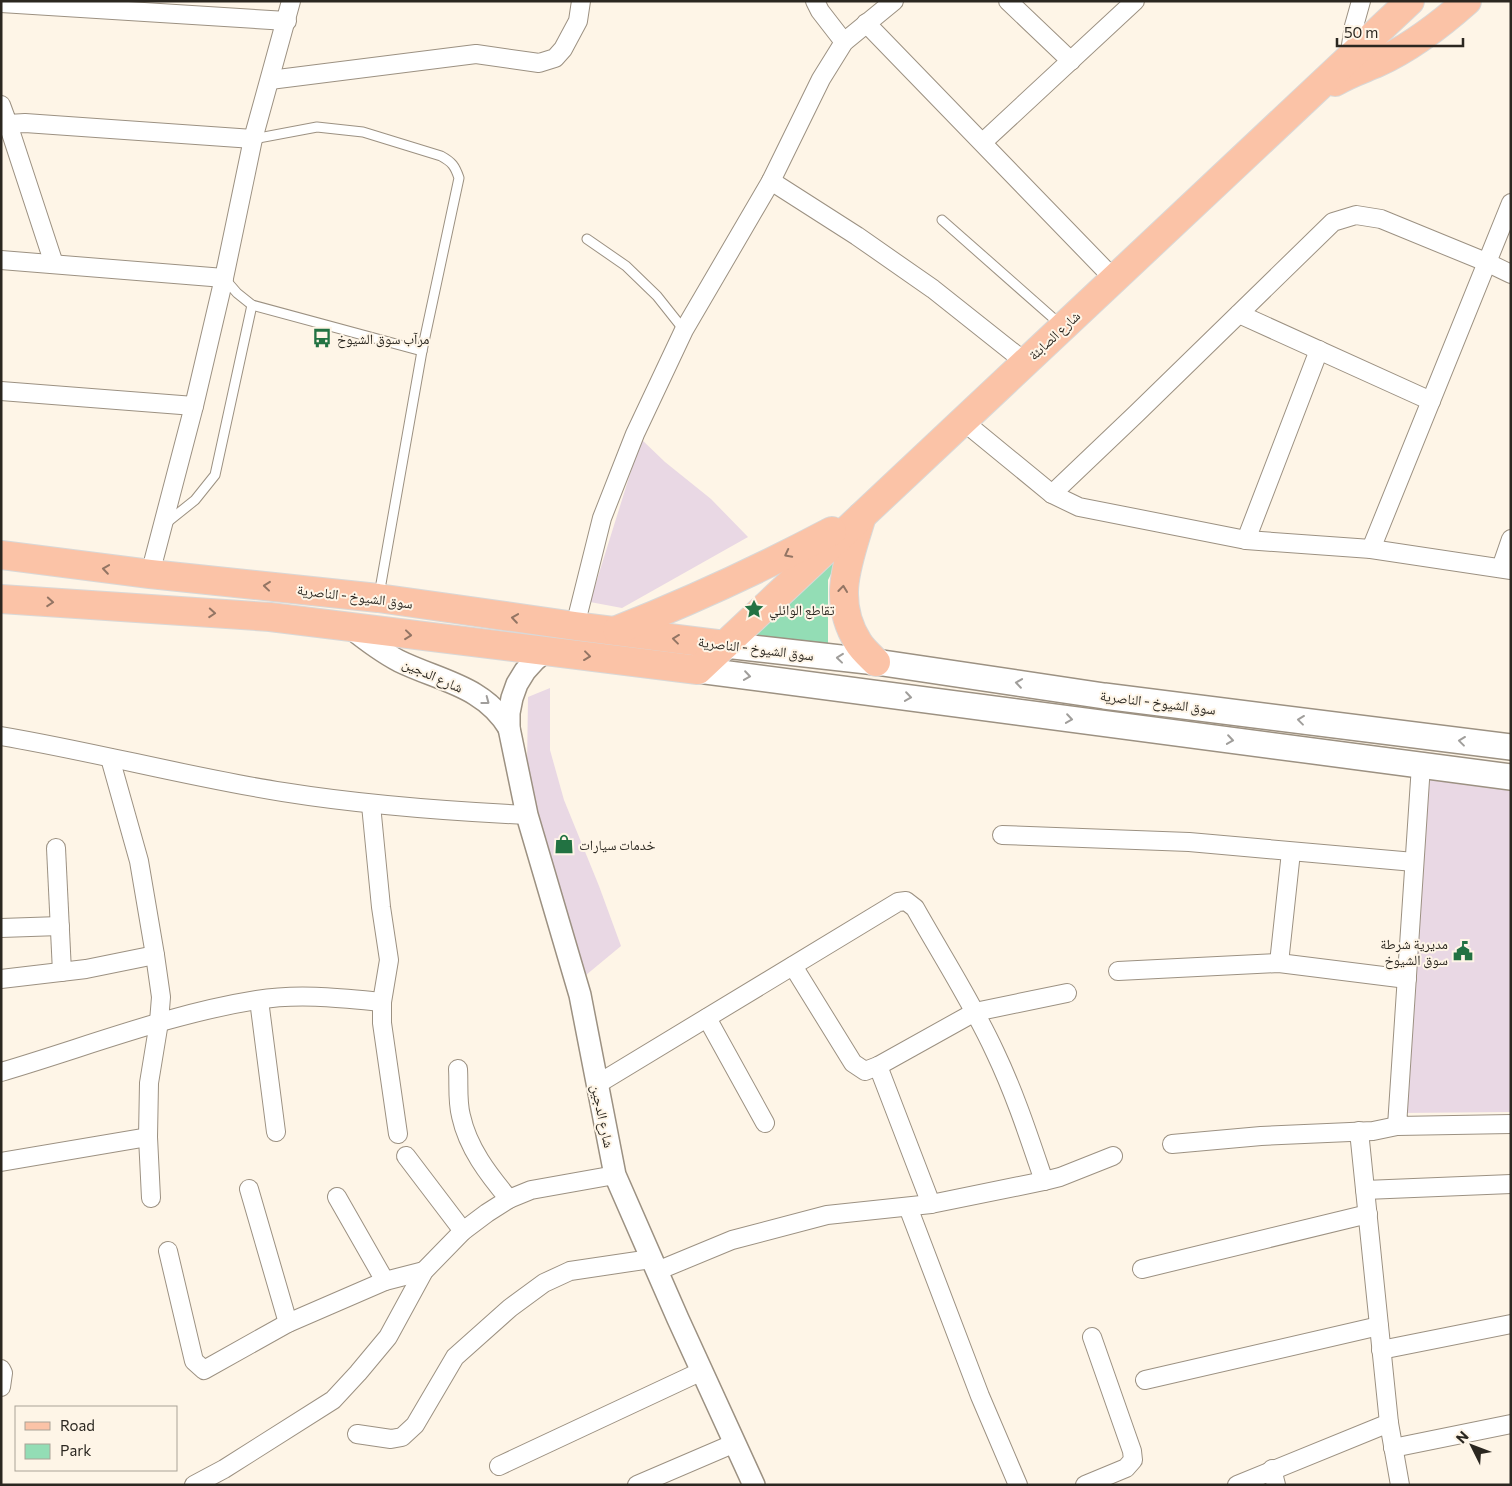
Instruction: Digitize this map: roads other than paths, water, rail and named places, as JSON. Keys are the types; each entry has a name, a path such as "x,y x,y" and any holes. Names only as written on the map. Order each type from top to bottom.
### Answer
{"main road":[{"name":"شارع الصابئة","path":"698,670 1410,1"},
{"path":"1304,101 1343,77 1404,48 1443,23 1467,1"},
{"path":"616,631 679,606 741,578 862,515"},
{"path":"862,515 845,571 842,596 847,621 858,644 876,662"},
{"name":"سوق الشيوخ - الناصرية","path":"1,555 150,574 378,598 575,626 876,662 1104,696 1511,747"},
{"name":"سوق الشيوخ - الناصرية","path":"1,599 270,617 547,650 1511,777"}],"street":[{"path":"150,574 194,406 224,278 253,138 291,1"},
{"path":"270,80 476,54 539,63 554,58 564,48 578,21 581,1"},
{"path":"815,1 820,11 844,42"},
{"path":"575,626 602,518 635,434 684,330 771,181 821,79 844,42 894,1"},
{"path":"1008,1 1071,61"},
{"path":"982,142 1135,1"},
{"path":"1349,58 1354,26 1361,1"},
{"path":"1,3 287,21"},
{"path":"866,24 1114,279"},
{"path":"1,105 54,264"},
{"path":"8,124 25,123 253,138"},
{"path":"771,181 857,236 933,289 1025,362"},
{"path":"1371,549 1511,203"},
{"path":"1052,494 1333,222 1356,215 1381,219 1511,274"},
{"path":"1,260 224,278"},
{"path":"1239,314 1431,400"},
{"path":"1246,540 1319,350"},
{"path":"1,391 194,406"},
{"path":"963,421 1052,494 1079,506 1246,540 1371,549 1506,569 1511,539"},
{"name":"شارع الدجين","path":"351,628 374,646 399,660 483,698 498,712 509,728"},
{"name":"شارع الدجين","path":"547,650 535,660 517,684 509,712 509,728 527,815 580,995 615,1175 754,1485"},
{"path":"1,736 284,792 371,805 527,815"},
{"path":"110,758 139,861 161,997 149,1083 148,1137 151,1198"},
{"path":"1397,1126 1420,766"},
{"path":"371,805 381,907 389,960 382,1002 382,1023 398,1134"},
{"path":"1002,835 1189,842 1414,862"},
{"path":"56,848 62,972"},
{"path":"1279,963 1291,852"},
{"path":"596,1084 898,902 906,901 915,908 975,1012 1008,1081 1044,1181"},
{"path":"1,928 60,926"},
{"path":"1,979 62,972 155,955"},
{"path":"1118,971 1279,963 1406,979"},
{"path":"793,966 853,1063 865,1071 878,1066 975,1012 1068,993"},
{"path":"1,1072 159,1022 259,1000 326,996 382,1002"},
{"path":"259,1000 276,1132"},
{"path":"707,1018 765,1123"},
{"path":"878,1066 930,1204"},
{"path":"458,1069 460,1115 470,1145 488,1175 509,1199"},
{"path":"1172,1144 1261,1136 1373,1131 1397,1126 1511,1124"},
{"path":"1360,1131 1389,1423 1400,1485"},
{"path":"1,1162 148,1137"},
{"path":"406,1156 463,1231"},
{"path":"358,1434 391,1439 402,1437 415,1425 455,1357 510,1308 544,1283 570,1271 654,1265 732,1240 827,1215 930,1204 1044,1181 1113,1156"},
{"path":"194,1485 224,1470 333,1400 388,1337 424,1271 463,1231 509,1199 531,1190 615,1175"},
{"path":"1365,1190 1511,1184"},
{"path":"249,1189 288,1323"},
{"path":"337,1197 385,1281"},
{"path":"908,1207 980,1396 1018,1485"},
{"path":"1142,1269 1368,1214"},
{"path":"168,1251 194,1361 204,1370 288,1323 385,1281 424,1271"},
{"path":"1381,1350 1511,1324"},
{"path":"1145,1380 1379,1326"},
{"path":"1085,1485 1126,1468 1133,1460 1132,1451 1092,1337"},
{"path":"1,1369 1,1387"},
{"path":"499,1466 702,1372"},
{"path":"1237,1485 1274,1477 1389,1423"},
{"path":"1393,1448 1510,1429"},
{"path":"637,1485 735,1443"}],"lane":[{"path":"253,138 317,127 363,132 442,156 451,161 459,178 422,351 378,598"},
{"path":"942,220 1064,326"},
{"path":"587,239 626,266 657,296 684,330"},
{"path":"224,278 237,293 252,305 422,351"},
{"path":"163,525 195,500 215,475 252,305"}],"place":[{"name":"مرآب سوق الشيوخ","path":"322,338"},
{"name":"تقاطع الوائلي","path":"754,609"},
{"name":"خدمات سيارات","path":"564,844"},
{"name":"مديرية شرطة سوق الشيوخ","path":"1463,951"}]}
